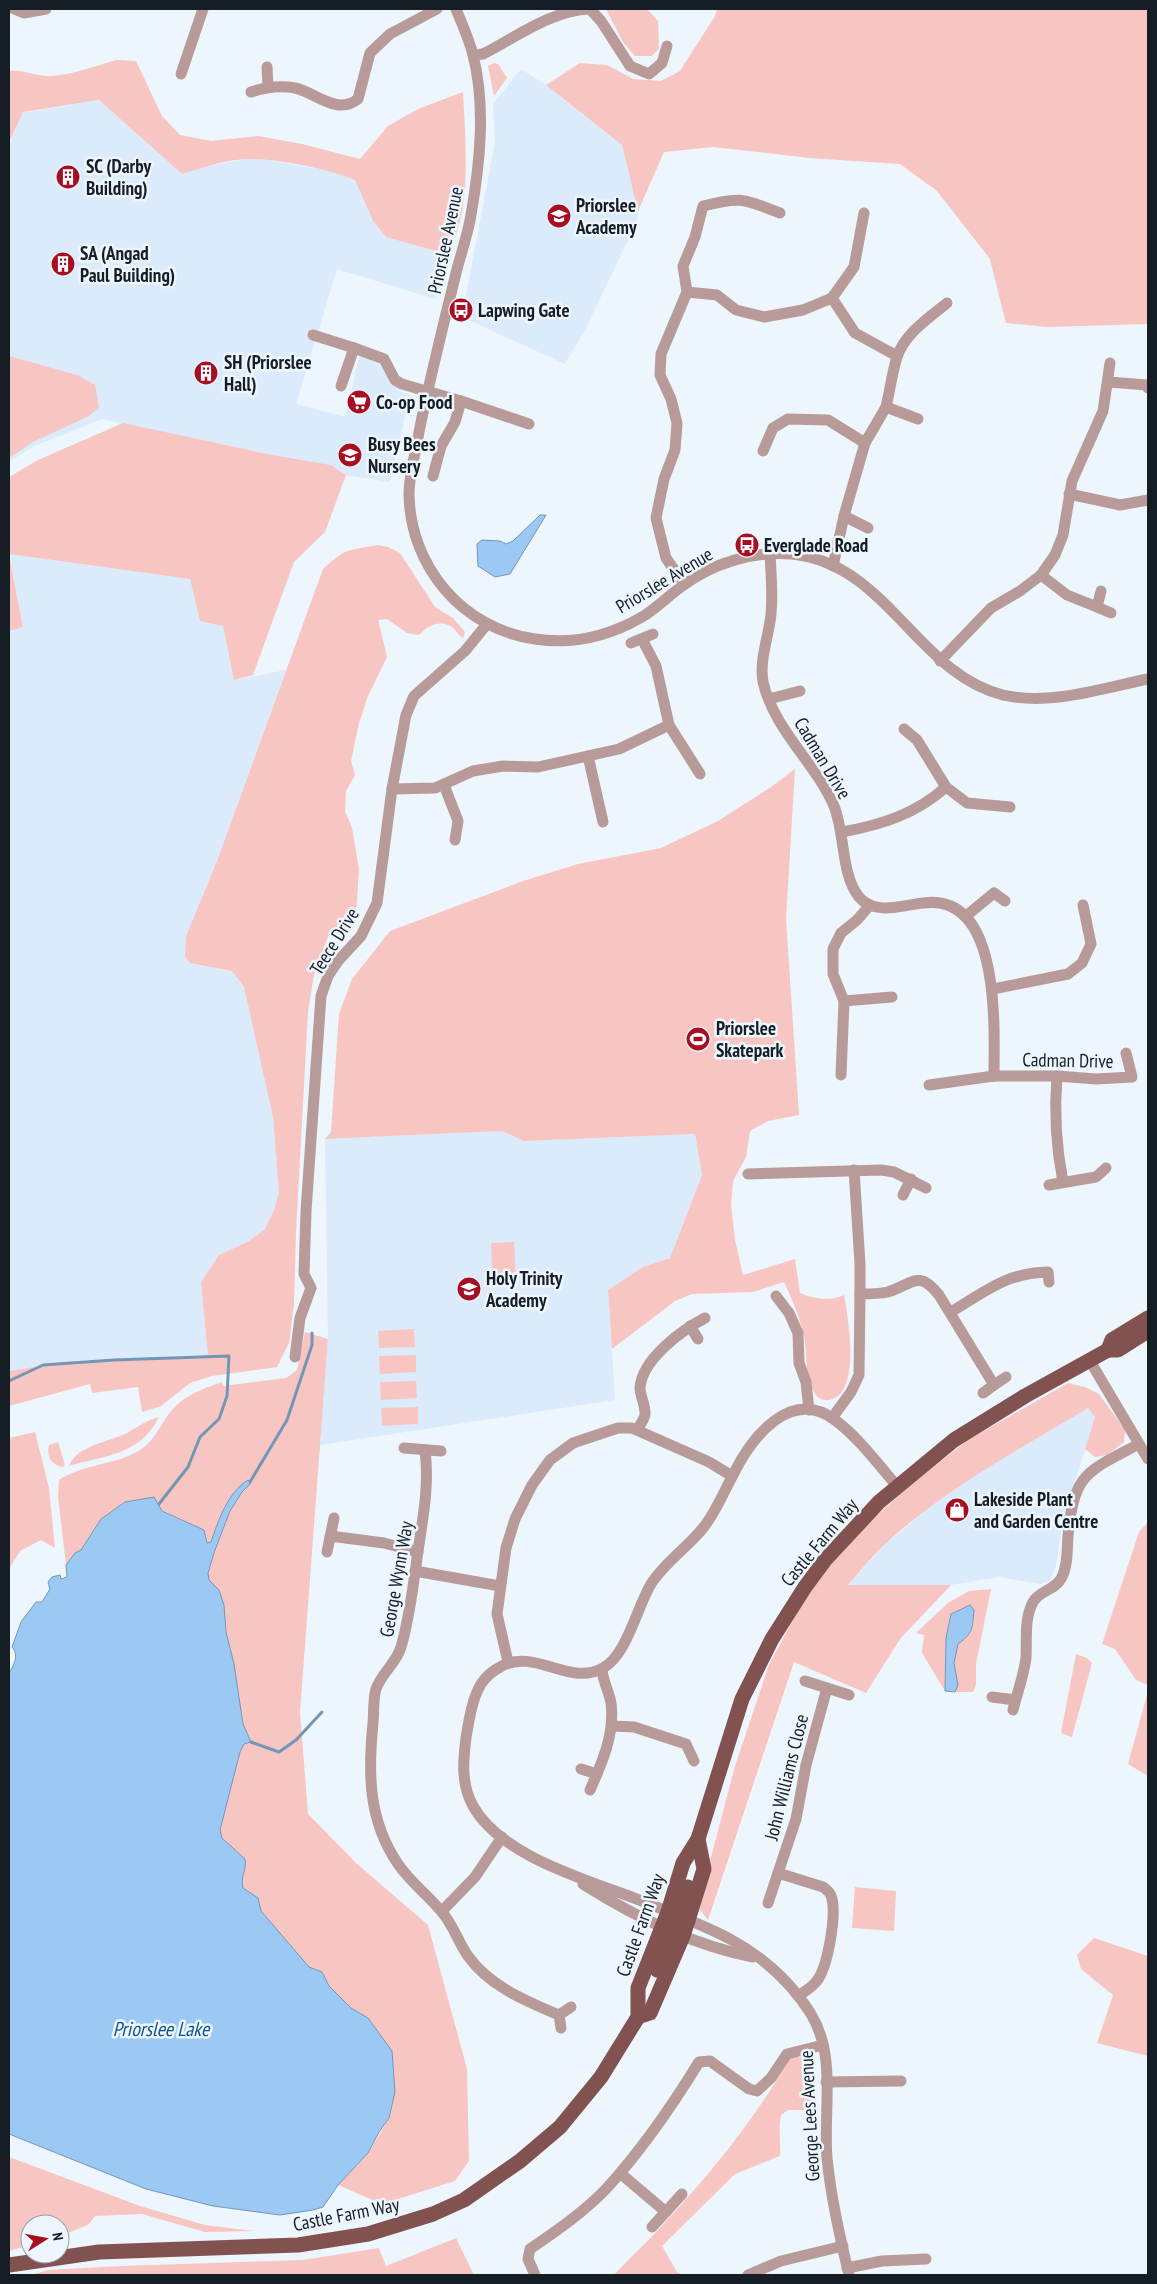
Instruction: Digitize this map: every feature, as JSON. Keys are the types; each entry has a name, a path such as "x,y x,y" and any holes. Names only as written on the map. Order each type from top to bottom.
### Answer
{"main road":[{"name":"Castle Farm Way","path":"1108,1350 1112,1340 1148,1318"},
{"name":"Castle Farm Way","path":"13,2266 100,2252 298,2245 368,2234 434,2214 464,2200 520,2161 560,2127 601,2076 638,2014 638,1988 673,1932 678,1916 683,1863 699,1844 742,1699 772,1639 797,1598 825,1560 879,1502 954,1440 1025,1396 1108,1350 1118,1350 1148,1331"},
{"path":"638,2014 650,2013 678,1916 704,1869 699,1844"}],"street":[{"path":"14,9 24,13 46,9"},
{"path":"181,74 203,9"},
{"path":"251,92 268,87 295,88 334,104 353,102 358,99 370,53 390,34 437,9"},
{"name":"Priorslee Avenue","path":"456,9 473,55 480,107 476,175 470,217 428,391 409,492 412,525 426,562 441,587 462,607 486,624 508,633 533,639 554,641 587,640 620,628 645,615 684,584 714,567 743,557 796,554 833,566 866,584 940,662 973,682 1003,695 1034,698 1068,695 1148,679"},
{"path":"473,55 483,54 550,19 590,9 601,21 630,66 649,74 662,64 667,46"},
{"path":"267,67 268,87"},
{"path":"684,584 666,558 656,518 664,479 675,450 677,423 671,399 660,375 661,354 687,292 683,266 695,237 703,206 729,199 745,200 780,213"},
{"path":"687,292 717,295 736,310 764,317 803,310 832,298 854,267 864,213"},
{"path":"832,298 855,333 897,356"},
{"path":"833,566 844,516 865,443 886,407 897,356 905,341 915,329 948,303"},
{"path":"313,335 384,358 395,380 529,424"},
{"path":"342,386 354,348"},
{"path":"940,662 991,608 1041,576 1055,555 1063,535 1074,471 1098,425 1108,382 1110,363"},
{"path":"1108,382 1148,386"},
{"path":"433,476 440,446 455,422 461,401"},
{"path":"886,407 918,419"},
{"path":"763,452 773,428 788,419 828,420 865,443"},
{"path":"1069,494 1120,505 1148,500"},
{"path":"844,516 868,528"},
{"name":"Cadman Drive","path":"770,554 771,615 764,647 763,680 769,700 785,731 821,783 834,806 842,832 848,870 853,887 860,898 870,905"},
{"path":"1041,576 1067,595 1111,613"},
{"path":"1097,607 1101,591"},
{"name":"Teece Drive","path":"295,1357 300,1318 312,1288 304,1274 306,1211 321,996 328,976 338,961 361,936 377,903 392,790 406,715 414,696 465,651 486,624"},
{"path":"642,639 656,666 669,725 700,774"},
{"path":"769,700 800,691"},
{"path":"392,790 435,788 473,771 503,766 538,767 619,749 669,725"},
{"path":"904,729 917,740 946,787 967,803 1010,807"},
{"path":"588,756 603,822"},
{"path":"444,785 458,821 455,840"},
{"path":"842,832 876,826 908,814 929,802 946,787"},
{"path":"966,916 993,887 1005,901"},
{"path":"829,1067 841,1071 844,1001 833,974 833,949 841,933 857,920 870,905 896,908 925,902 940,903 966,916 987,960 993,989 994,1076"},
{"path":"993,989 1068,974 1082,963 1091,944 1083,905"},
{"path":"844,1001 892,997"},
{"name":"Cadman Drive","path":"929,1085 994,1076 1057,1076 1096,1079 1132,1077 1126,1053"},
{"path":"1057,1076 1054,1114 1063,1182"},
{"path":"1049,1185 1096,1177 1106,1168"},
{"path":"748,1174 854,1170 888,1171 911,1179 926,1188"},
{"path":"832,1418 851,1392 858,1375 860,1264 854,1170"},
{"path":"903,1195 911,1179"},
{"path":"951,1312 1006,1279 1022,1273 1049,1277 1048,1259"},
{"path":"860,1294 888,1292 918,1280 929,1283 951,1312 994,1385"},
{"path":"776,1296 789,1313 798,1333 798,1363 806,1382 809,1410"},
{"path":"638,1429 645,1414 640,1388 644,1373 654,1358 690,1326 705,1318"},
{"path":"690,1326 698,1339"},
{"path":"1090,1361 1148,1459"},
{"path":"984,1392 1006,1378"},
{"path":"760,1958 729,1938 678,1916 564,1873 502,1838 488,1826 471,1802 462,1771 468,1727 482,1682 494,1670 508,1662 521,1660 568,1672 582,1673 602,1670 613,1660 651,1585 667,1564 701,1531 709,1520 745,1452 771,1423 793,1410 809,1410 832,1418 857,1440 898,1486"},
{"path":"508,1662 497,1614 506,1548 515,1519 532,1485 550,1460 573,1443 604,1432 618,1428 638,1429 709,1462 732,1476"},
{"path":"992,1697 1014,1705 1026,1657 1025,1634 1033,1603 1038,1596 1055,1586 1062,1577 1066,1562 1070,1514 1084,1476 1139,1444"},
{"path":"404,1448 441,1451"},
{"name":"George Wynn Way","path":"424,1450 427,1470 426,1499 409,1617 400,1650 376,1688 369,1760 369,1785 382,1834 397,1864 420,1891 442,1911 458,1940 479,1970 501,1987 559,2015"},
{"path":"327,1552 334,1518"},
{"path":"330,1536 384,1543 418,1552"},
{"path":"415,1571 500,1586"},
{"path":"590,1790 603,1759 612,1726 610,1702 602,1670"},
{"path":"805,1681 849,1695"},
{"name":"John Williams Close","path":"768,1903 796,1819 806,1765 827,1688"},
{"path":"612,1726 634,1727 686,1744 694,1761"},
{"path":"581,1768 597,1774"},
{"path":"442,1911 475,1877 502,1838"},
{"name":"George Lees Avenue","path":"564,1873 614,1904 673,1932 702,1944 760,1958 775,1970 812,2015 827,2060 827,2154 831,2191 848,2272"},
{"path":"778,1874 823,1888 829,1892 832,1898 832,1928 821,1973 816,1983 798,1996"},
{"path":"561,2028 559,2015 571,2007"},
{"path":"535,2275 528,2259 530,2249 574,2217 620,2173 679,2093 699,2062 710,2061 749,2089 757,2091 771,2078 787,2054 823,2045"},
{"path":"826,2082 901,2081"},
{"path":"620,2173 666,2212"},
{"path":"652,2227 682,2194"},
{"path":"748,2275 781,2261 843,2246"},
{"path":"848,2272 882,2261 926,2259"}],"shaded area":[{"path":"606,9 647,9 658,21 659,49 652,56 635,56 623,42"},
{"path":"717,9 1148,9 1148,324 1048,327 1006,323 990,259 937,191 900,164 809,158 713,147 664,152 638,211 622,145 546,85 580,63 607,65 633,79 661,81 680,71 715,16"},
{"path":"117,60 136,61 162,116 180,135 211,141 258,136 302,144 360,159 388,126 418,109 463,92 466,152 464,197 461,218 455,236 447,251 439,252 386,237 373,221 355,180 344,176 278,161 244,159 182,174 99,100 23,112 9,143 9,71 46,76 60,75"},
{"path":"494,63 498,64 507,78 494,96 488,66"},
{"name":"Priorslee Academy","path":"521,69 546,85 622,145 638,211 637,221 584,332 565,364 462,317 495,142 493,104"},
{"path":"99,100 182,174 207,166 253,158 333,171 355,180 373,221 386,237 439,252 447,251 435,299 337,269 296,404 345,417 360,354 383,367 396,387 403,393 410,394 390,482 346,475 331,465 276,456 102,419 34,446 9,462 9,147 22,113"},
{"path":"9,356 77,375 95,385 99,407 89,416 33,442 9,458"},
{"path":"123,423 272,455 331,465 346,475 325,532 294,562 253,675 234,680 223,626 200,621 190,579 9,554 9,477 38,460"},
{"path":"378,545 388,547 400,553 435,607 453,618 465,632 463,638 452,627 438,624 430,626 419,635 407,633 387,619 378,620 387,657 368,696 359,723 351,761 355,775 346,791 345,811 352,828 359,869 356,915 329,934 314,975 308,1012 294,1304 289,1343 277,1367 212,1376 190,1383 161,1406 142,1412 138,1387 92,1393 90,1384 9,1406 9,1371 63,1362 208,1357 201,1282 219,1255 249,1241 265,1229 274,1210 279,1192 273,1117 244,987 232,971 190,963 185,957 186,936 217,861 323,569 343,553 353,549"},
{"path":"9,554 190,579 200,621 223,626 234,680 286,670 217,861 186,936 185,957 191,963 232,971 244,987 273,1117 279,1192 274,1210 265,1229 249,1241 219,1255 201,1282 208,1357 39,1365 9,1371 9,631 23,627"},
{"path":"9,555 23,627 9,631"},
{"path":"795,769 786,919 799,1115 768,1121 750,1131 746,1157 733,1181 731,1204 735,1240 743,1275 795,1259 800,1293 822,1299 844,1295 850,1336 849,1370 846,1384 839,1395 829,1400 820,1399 811,1386 802,1329 796,1308 784,1282 753,1292 692,1294 675,1301 612,1349 608,1290 643,1267 670,1258 702,1175 695,1134 524,1141 502,1131 325,1139 331,1132 339,1014 352,979 390,931 523,881 578,864 661,848 718,821"},
{"name":"Holy Trinity Academy","path":"502,1131 524,1141 695,1134 702,1175 670,1258 643,1267 608,1290 615,1400 320,1445 328,1339 325,1139"},
{"path":"514,1242 516,1284 493,1285 491,1243"},
{"path":"414,1329 415,1347 379,1348 378,1331"},
{"path":"305,1332 328,1339 300,1712 308,1814 356,1863 428,1925 467,2069 469,2161 455,2181 382,2204 338,2185 368,2153 389,2118 395,2092 392,2051 368,2018 351,2008 329,1986 322,1972 309,1967 261,1911 258,1898 243,1888 242,1880 245,1859 222,1838 220,1830 240,1752 244,1744 251,1742 243,1724 234,1664 226,1632 224,1605 219,1590 209,1580 208,1573 230,1511 242,1492 251,1483 248,1480 216,1527 211,1542 207,1543 204,1530 162,1511 101,1519 81,1550 75,1553 66,1565 58,1496 59,1480 77,1471 135,1453 153,1438 167,1416 182,1400 195,1393 222,1382 223,1386 286,1378 297,1370"},
{"path":"416,1355 416,1372 380,1374 379,1356"},
{"path":"416,1381 417,1398 381,1400 380,1382"},
{"path":"1068,1383 1085,1387 1099,1394 1125,1430 1124,1442 1107,1455 1095,1457 1085,1449 1095,1417 1088,1408 983,1471 932,1506 884,1545 848,1585 951,1585 900,1639 866,1693 794,1662 708,1920 698,1907 735,1766 769,1665 812,1585 866,1525 914,1482 968,1440"},
{"path":"418,1407 418,1424 382,1426 381,1408"},
{"path":"1088,1407 1095,1417 1062,1524 1056,1566 1050,1581 1040,1584 999,1577 951,1585 848,1586 883,1546 932,1506 985,1469"},
{"path":"159,1417 151,1430 142,1439 121,1452 69,1466 73,1459 86,1449 127,1433"},
{"path":"35,1432 49,1488 55,1548 41,1540 20,1551 9,1569 9,1438"},
{"path":"58,1442 65,1465 63,1467 55,1464 50,1459 48,1453 49,1445"},
{"path":"1148,1522 1148,1685 1136,1680 1115,1649 1102,1644 1139,1532"},
{"path":"991,1589 976,1664 976,1684 973,1692 955,1692 958,1685 954,1663 958,1644 968,1635 972,1628 970,1605 951,1614 946,1638 945,1691 922,1653 924,1635 916,1633 948,1603 969,1591"},
{"path":"1076,1654 1087,1658 1092,1663 1072,1737 1061,1733"},
{"path":"1148,1691 1148,1776 1128,1764"},
{"path":"855,1887 896,1891 894,1931 852,1928"},
{"path":"1094,1938 1148,1956 1148,2056 1097,2043 1113,1995 1081,1969 1077,1955"},
{"path":"791,2057 810,2057 812,2110 788,2110 781,2115 780,2156 735,2174 662,2246 677,2272 682,2275 614,2275 719,2161 750,2121"},
{"path":"9,2157 140,2206 205,2225 254,2231 205,2232 142,2214 95,2216 88,2225 70,2232 70,2214 20,2214 20,2248 9,2251"},
{"path":"456,2238 474,2275 30,2275 48,2270 303,2260 379,2248 386,2266"}],"water":[{"path":"540,515 546,515 510,574 495,577 478,566 477,544 482,540 500,541 506,544 513,541"},
{"name":"Priorslee Lake","path":"248,1480 251,1483 242,1492 230,1511 208,1573 209,1580 219,1590 224,1605 226,1632 234,1664 243,1724 251,1742 244,1744 240,1752 220,1830 222,1838 245,1859 242,1880 243,1888 258,1898 261,1911 309,1967 322,1972 329,1986 351,2008 368,2018 392,2051 395,2092 389,2118 368,2153 338,2185 323,2207 280,2215 213,2206 146,2189 9,2134 9,1674 16,1657 12,1647 21,1622 36,1602 42,1602 50,1589 48,1582 52,1577 60,1575 61,1579 67,1577 66,1565 75,1553 81,1550 101,1519 125,1502 154,1497 162,1511 204,1530 207,1543 211,1542 229,1499"},
{"path":"970,1605 974,1610 972,1626 970,1633 958,1644 954,1663 958,1685 955,1692 945,1691 946,1638 951,1614"}],"waterway":[{"path":"250,1482 287,1420 312,1345 312,1333"},
{"path":"9,1381 43,1365 114,1360 229,1356 227,1396 219,1419 200,1437 188,1467 159,1504"},
{"path":"251,1742 279,1752 296,1740 322,1712"}],"place":[{"name":"SC (Darby Building)","path":"68,177"},
{"name":"Priorslee Academy","path":"559,216"},
{"name":"SA (Angad Paul Building)","path":"63,264"},
{"name":"Lapwing Gate","path":"461,310"},
{"name":"SH (Priorslee Hall)","path":"206,373"},
{"name":"Co-op Food","path":"359,402"},
{"name":"Busy Bees Nursery","path":"350,455"},
{"name":"Everglade Road","path":"747,545"},
{"name":"Priorslee Skatepark","path":"698,1039"},
{"name":"Holy Trinity Academy","path":"469,1289"},
{"name":"Lakeside Plant and Garden Centre","path":"957,1510"}]}
